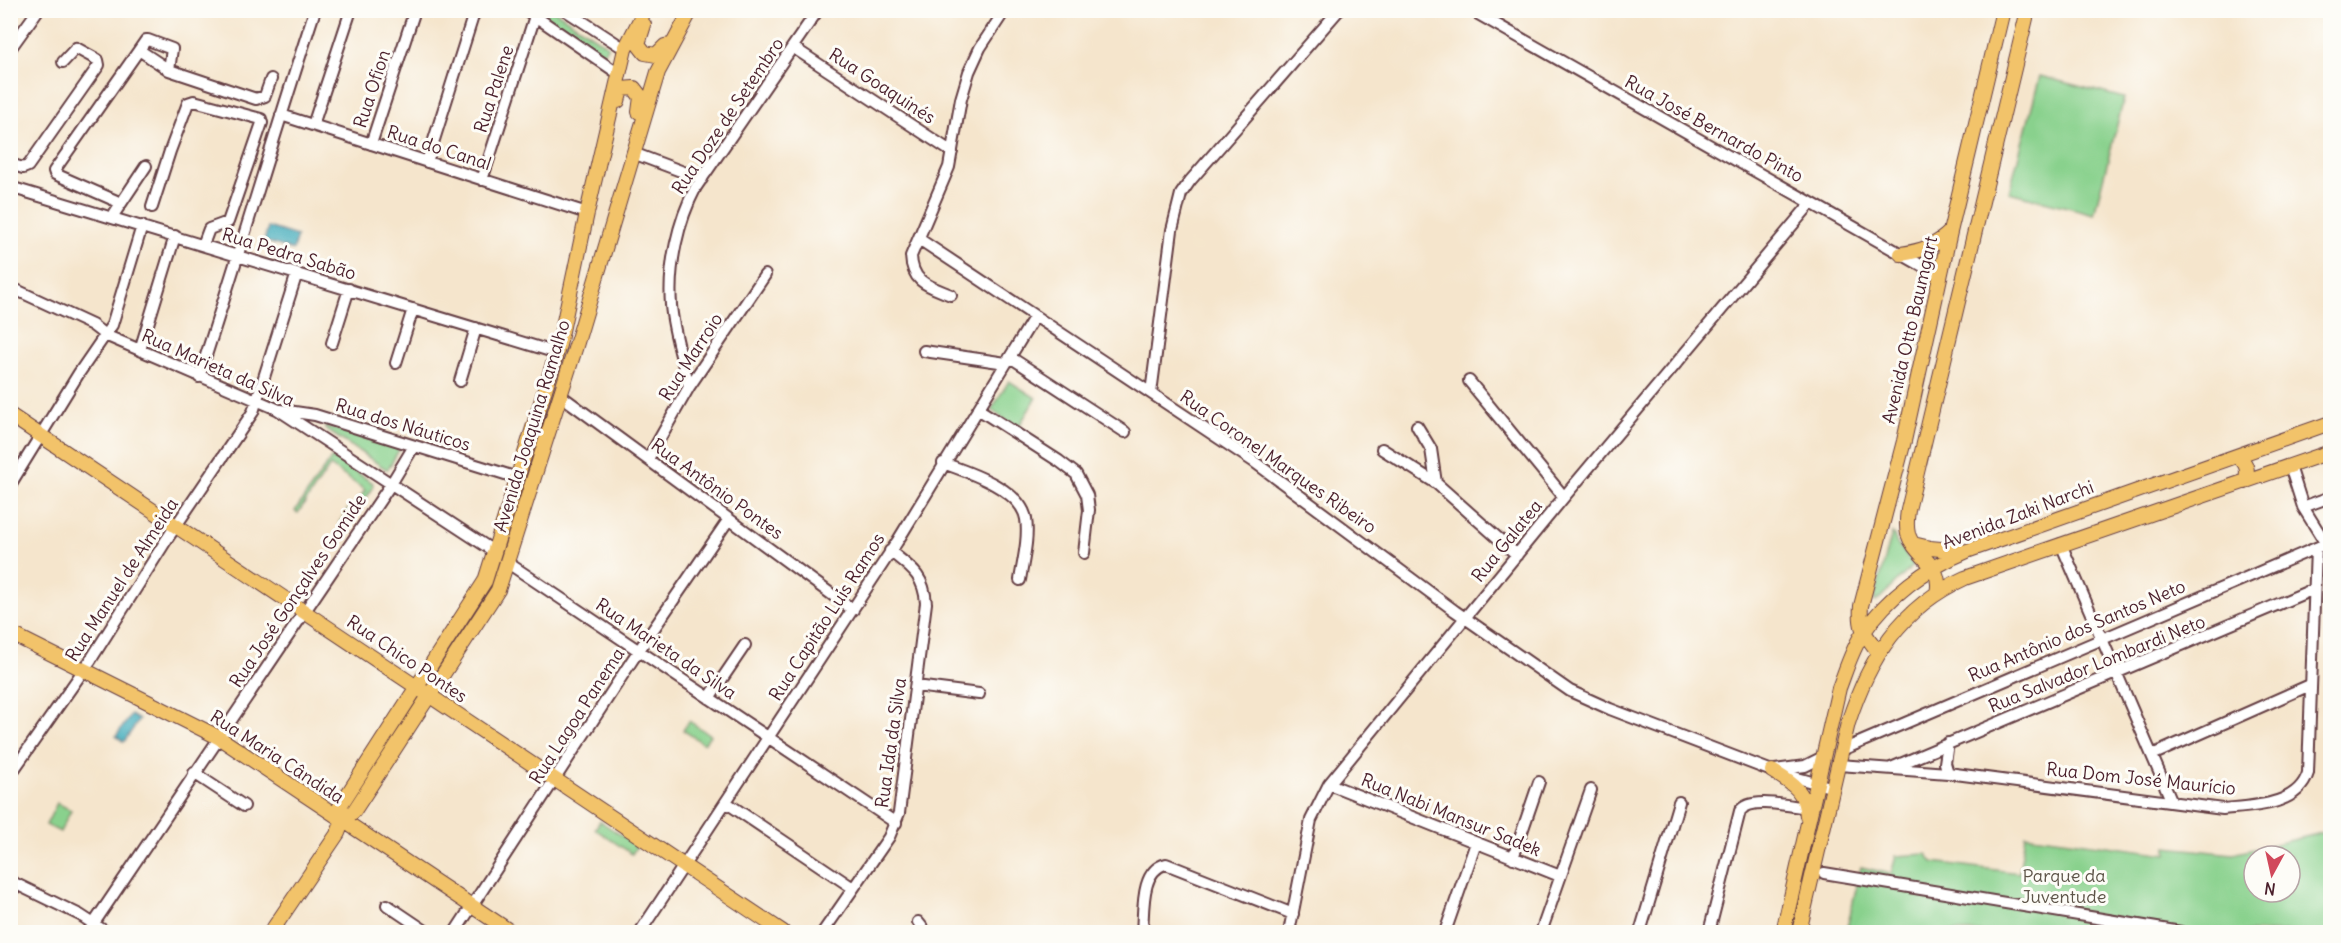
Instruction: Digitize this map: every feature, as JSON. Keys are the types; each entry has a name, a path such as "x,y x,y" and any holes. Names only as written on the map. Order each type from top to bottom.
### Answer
{"main road":[{"name":"Avenida Joaquina Ramalho","path":"343,820 339,806 485,581 556,353 625,49 645,10"},
{"path":"653,10 641,31 638,44 650,56 656,55 665,46 671,45"},
{"name":"Avenida Joaquina Ramalho","path":"271,933 330,845 343,820 354,812 498,590 658,72 691,10"},
{"name":"Avenida Otto Baumgart","path":"1863,633 1860,624 1862,606 1904,441 1950,232 1968,165 2003,10"},
{"path":"1937,593 1938,582 1933,568 1912,543 1908,534 1908,510 2028,10"},
{"path":"611,110 616,105 621,89 631,87 640,93 641,103 634,132 635,147"},
{"path":"1968,165 1978,173 1989,170"},
{"path":"1901,254 1923,250 1950,232"},
{"path":"1940,276 1953,291 1954,316"},
{"name":"Rua Chico Pontes","path":"10,415 555,778 783,933"},
{"name":"Avenida Zaki Narchi","path":"1783,933 1808,815 1839,688 1863,633 1895,596 1933,568 1967,551 2331,423"},
{"path":"2256,449 2258,464 2269,473"},
{"path":"1799,933 1842,750 1858,694 1878,652 1896,628 1937,593 1965,578 2331,452"},
{"path":"2237,456 2248,472 2245,482"},
{"path":"1912,543 1930,548 1967,551"},
{"path":"1953,557 1954,570 1965,578"},
{"name":"Rua Maria Cândida","path":"10,633 218,737 511,933"},
{"path":"1863,633 1878,652"},
{"path":"1772,771 1798,789 1808,815"}],"street":[{"path":"10,49 38,10"},
{"path":"199,377 240,256 281,115 315,10"},
{"path":"313,126 351,10"},
{"name":"Rua Ofion","path":"371,144 415,10"},
{"path":"427,162 475,10"},
{"path":"565,10 625,49"},
{"name":"Rua Doze de Setembro","path":"689,387 673,316 671,283 683,216 702,179 818,10"},
{"path":"951,295 925,285 916,275 911,256 944,182 969,72 980,48 1005,10"},
{"name":"Rua Coronel Marques Ribeiro","path":"1339,10 1181,194 1172,230 1151,393 1253,461 1465,618 1570,691 1610,709 1772,771 1834,788"},
{"name":"Rua José Bernardo Pinto","path":"1470,10 1940,276"},
{"path":"533,12 619,74"},
{"name":"Rua Palene","path":"483,180 533,12"},
{"path":"122,203 55,174 54,171 146,40 172,49 169,70"},
{"path":"10,164 23,168 28,166 99,67 98,60 77,48 63,62"},
{"name":"Rua Goaquinés","path":"794,48 952,152"},
{"path":"139,50 169,70 259,99 265,96 271,79"},
{"path":"152,207 188,103 194,101 259,118 262,123 228,222 214,229 206,245"},
{"name":"Rua do Canal","path":"281,115 587,213"},
{"path":"635,147 702,179"},
{"path":"112,218 146,166"},
{"name":"Rua Pedra Sabão","path":"10,187 556,353"},
{"name":"Rua Galatea","path":"1290,933 1311,820 1329,784 1564,497 1811,203"},
{"path":"10,485 112,326 142,226"},
{"path":"140,350 175,236"},
{"path":"919,239 1151,393"},
{"name":"Rua Manuel de Almeida","path":"12,770 83,670 176,526 254,412 297,273"},
{"name":"Rua Marroio","path":"648,459 689,387 765,275"},
{"name":"Rua Marieta da Silva","path":"10,287 92,325 105,335 277,410 495,552"},
{"path":"332,343 349,289"},
{"path":"396,363 413,309"},
{"name":"Rua Capitão Luís Ramos","path":"640,933 853,610 1035,316"},
{"path":"460,381 476,328"},
{"path":"924,351 1008,360 1125,432"},
{"path":"1469,381 1564,497"},
{"name":"Rua Antônio Pontes","path":"560,395 853,610"},
{"path":"978,409 1059,460 1076,474 1088,495 1089,510 1084,554"},
{"name":"Rua dos Náuticos","path":"277,410 315,415 518,478"},
{"path":"1417,426 1431,449 1436,483"},
{"name":"Rua José Gonçalves Gomide","path":"92,928 218,737 391,484 414,446"},
{"path":"1382,449 1436,483 1517,555"},
{"path":"944,463 981,477 1014,499 1022,508 1026,526 1020,580"},
{"path":"2290,466 2303,507 2324,544"},
{"path":"2303,507 2331,497"},
{"name":"Rua Lagoa Panema","path":"455,933 639,650 729,519"},
{"path":"2061,544 2172,802"},
{"name":"Rua Dom José Maurício","path":"1839,765 1948,773 2223,808 2252,806 2287,798 2298,792 2305,784 2308,773 2314,589 2324,544"},
{"name":"Rua Antônio dos Santos Neto","path":"1842,750 2324,544"},
{"name":"Rua Ida da Silva","path":"823,933 889,837 896,823 901,802 926,590 916,572 890,551"},
{"name":"Rua Marieta da Silva","path":"508,563 896,823"},
{"name":"Rua Salvador Lombardi Neto","path":"1891,768 2314,589"},
{"path":"709,698 745,645"},
{"path":"2152,755 2310,686"},
{"path":"916,687 979,694"},
{"path":"1948,743 1945,763 1948,773"},
{"name":"Rua Coronel Marques Ribeiro","path":"1772,771 1805,766 1823,757"},
{"path":"195,773 244,806"},
{"path":"1513,858 1539,782"},
{"name":"Rua Nabi Mansur Sadek","path":"1329,784 1560,876"},
{"path":"1541,933 1591,790"},
{"path":"1640,933 1679,802"},
{"path":"1709,933 1743,806 1755,802 1808,815"},
{"path":"727,803 853,888"},
{"path":"1445,933 1476,843"},
{"path":"1142,933 1148,883 1152,871 1166,864 1293,914"},
{"path":"1824,873 2181,933"},
{"path":"10,881 92,928 106,933"},
{"path":"387,905 427,933"},
{"path":"918,922 926,933"}],"green space":[{"path":"547,11 555,11 608,46 602,55 544,16"},
{"path":"2040,76 2124,98 2094,214 2009,192"},
{"path":"1009,381 1036,398 1018,428 991,410"},
{"path":"325,426 399,450 386,469 325,429"},
{"path":"332,457 373,483 373,488 346,528 339,523 348,509 351,511 365,490 330,466 298,513 295,511"},
{"path":"1892,533 1897,544 1914,565 1876,602 1874,600"},
{"path":"689,721 710,735 704,744 683,730"},
{"path":"57,803 71,810 60,832 46,825"},
{"path":"600,821 637,846 632,854 595,829"},
{"name":"Parque da Juventude","path":"2330,831 2330,932 1846,932 1861,867 1891,874 1896,856 1927,854 1933,862 2019,873 2025,835 2167,854 2167,847 2233,854 2242,852 2242,904 2302,904 2302,844 2275,844"}],"water":[{"path":"268,227 297,236 293,250 264,241"},
{"path":"131,715 139,720 124,742 116,736"}]}
